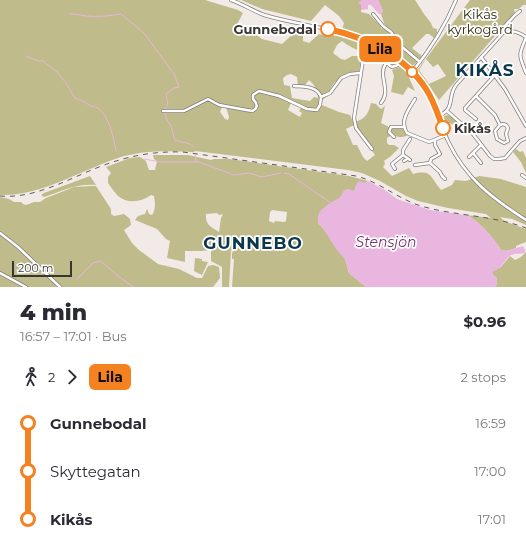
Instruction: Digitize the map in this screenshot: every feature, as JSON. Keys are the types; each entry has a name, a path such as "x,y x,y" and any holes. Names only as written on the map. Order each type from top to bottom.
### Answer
{"street":[{"path":"231,0 262,14 355,36 372,44 400,62 412,72 429,94 446,135 459,161 478,184 496,200 526,220"},
{"path":"412,72 442,30 456,0"},
{"path":"503,33 504,27 520,11"},
{"path":"373,14 391,32 397,43 420,62"},
{"path":"439,116 447,111 450,106 453,89 503,33 515,31 526,38 520,51 520,56 526,73"},
{"path":"372,149 356,128 354,118 362,60 369,54 376,55 391,67 394,67 400,62"},
{"path":"481,57 508,94 526,126"},
{"path":"381,103 386,94 383,76 386,63"},
{"path":"321,97 329,94 341,78 350,74 360,73"},
{"path":"476,119 465,110 495,75"},
{"path":"163,111 184,111 208,99 219,105 252,111 257,107 257,103 253,99 253,95 259,91 279,96 305,109 314,110 320,108 321,97 318,92 313,88 294,86"},
{"path":"476,96 495,115 500,125"},
{"path":"415,99 406,114 404,127 407,133 427,142 446,135"},
{"path":"447,111 473,134 492,157 501,159 508,155 520,142 526,138"},
{"path":"500,125 506,125 508,128 506,134 508,140 506,143 502,142 495,134 495,130 500,125"},
{"path":"394,137 389,132 391,127 404,127"},
{"path":"395,169 392,164 403,155 403,150 410,139"},
{"path":"430,163 431,159 440,154 435,140"},
{"path":"469,157 481,145"},
{"path":"473,153 480,164"},
{"path":"403,155 409,159 404,162"},
{"path":"415,165 430,163 445,178"},
{"path":"522,175 526,178"},
{"path":"0,234 18,247 60,287"},
{"path":"0,273 26,287"}],"green space":[{"path":"0,0 205,0 238,10 243,13 234,30 240,33 251,31 262,39 282,44 293,34 299,31 303,34 303,41 309,43 319,34 327,36 347,36 360,41 390,58 394,63 393,65 372,51 356,49 342,41 337,45 333,53 345,60 352,56 362,56 359,71 344,76 335,82 328,96 322,100 322,105 350,115 353,122 360,120 365,116 371,103 376,104 381,109 385,106 381,123 393,129 402,128 408,135 400,137 393,134 387,138 387,143 389,145 394,145 399,148 384,161 385,164 383,167 392,176 409,168 413,174 427,173 441,190 452,185 455,180 466,181 479,176 501,179 526,187 526,225 512,219 500,217 504,221 526,229 526,242 516,246 516,248 506,251 501,250 486,230 466,215 491,218 486,214 448,208 418,201 362,173 195,151 156,152 127,155 103,163 46,187 16,194 0,195","holes":["291,74 297,77 298,85 305,85 309,80 313,84 318,98 314,97 310,101 292,98 290,86 284,85 283,78","291,103 301,108 299,111 302,113 300,117 288,110","222,107 226,107 229,117 228,120 225,119 220,112","354,125 375,155 367,161 363,157 357,145 353,145 346,129"]},
{"path":"241,0 362,0 361,12 369,14 381,26 381,29 385,26 381,14 383,11 378,0 415,0 433,28 437,29 437,33 434,38 429,34 426,34 412,48 422,56 414,65 411,66 374,44 342,30 344,23 339,16 325,5 311,21 262,9"},
{"name":"Kikås kyrkogård","path":"470,0 526,0 526,5 523,5 519,9 514,9 515,13 439,100 418,70 419,68","holes":["426,59 433,67 438,64 446,76 429,84 419,70"]},
{"path":"400,67 406,71 415,91 408,87 403,95 391,92 394,76 392,70"},
{"path":"447,115 452,117 461,125 460,127 446,122 444,123 442,118"},
{"path":"516,149 520,152 523,151 526,158 526,173 521,162 513,152"},
{"path":"153,155 188,155 211,160 229,159 349,176 368,181 332,202 322,211 318,218 318,223 345,259 349,273 366,287 232,287 234,259 232,259 232,253 235,249 234,247 231,251 229,287 222,287 222,267 211,261 211,250 185,251 185,262 167,258 170,241 166,239 157,229 135,220 138,216 145,214 147,209 149,214 152,215 155,208 154,196 151,195 139,201 122,199 108,183 108,177 111,173 106,167 130,158 140,157 146,161 149,170 155,170 157,161 154,159","holes":["272,210 287,212 286,221 275,221 274,223 269,221 270,212","217,213 219,215 223,214 219,232 213,229 206,221 206,214"]},
{"path":"90,176 96,185 76,186 44,197 41,195 44,193"},
{"path":"96,186 111,209 111,214 114,216 124,214 130,219 131,225 124,230 132,243 139,250 158,264 179,269 197,278 202,278 208,266 213,265 219,267 220,278 213,287 0,287 0,197 14,202 21,202 26,205 34,202 40,202 46,198 74,187"},
{"path":"526,252 526,287 496,287 497,278 493,275 493,271 501,267 510,256 515,260"},
{"path":"195,258 208,262 202,275 194,271"}],"water":[{"path":"362,0 378,0 383,11 379,14 371,5 368,5 368,9 361,10 361,5 358,3"},
{"name":"Stensjön","path":"359,181 365,183 368,181 385,190 397,199 430,210 466,215 486,230 501,250 506,251 523,246 525,253 511,255 499,268 493,271 493,275 497,278 496,287 366,287 349,273 345,259 336,249 323,228 318,223 318,215 320,211 340,198 344,190 355,190 355,186"}],"waterway":[{"path":"70,14 86,16 108,16 121,14 144,33 174,74 179,87 174,88 166,94 168,104 164,110"},
{"path":"26,56 38,61 43,61 57,72 75,98 90,106 97,107 102,111 108,122 116,151"},
{"path":"165,112 175,140 190,144 194,147"},
{"path":"195,155 196,162"},
{"path":"144,159 161,162 199,162 234,175 249,173 262,177 281,173"},
{"path":"284,173 289,174 331,203"},
{"path":"77,279 93,263 101,261 133,287"}],"railway":[{"path":"0,196 13,196 39,191 99,167 130,157 151,153 183,152 356,176 373,182 421,206 447,212 500,220 526,228"}],"bus line":[{"name":"Lila","path":"328,29 355,36 372,44 400,62 412,72 421,81 432,98 443,128"}],"place":[{"name":"Gunnebodal","path":"328,29"},
{"name":"Kikås","path":"443,128"}],"district":[{"name":"KIKÅS","path":"485,70"},
{"name":"GUNNEBO","path":"253,243"}]}
